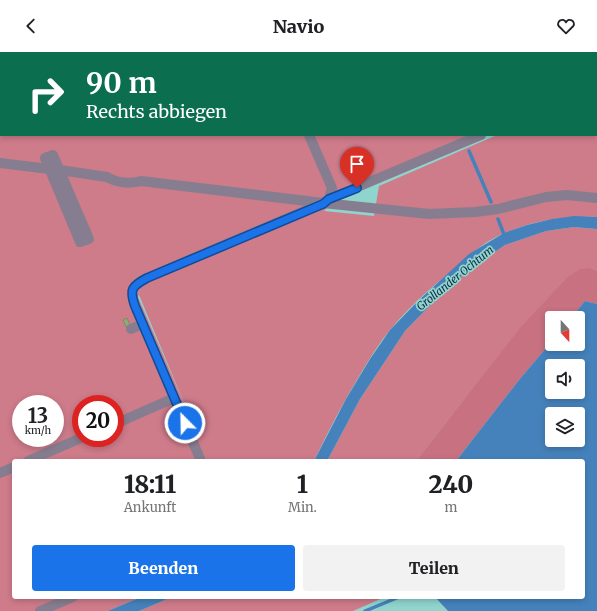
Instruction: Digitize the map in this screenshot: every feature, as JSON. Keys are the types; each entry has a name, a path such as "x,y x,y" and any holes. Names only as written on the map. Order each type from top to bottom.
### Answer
{"lane":[{"path":"309,136 332,188 326,201"},
{"path":"200,459 132,298 134,287 138,283 479,136"},
{"path":"53,155 60,170 89,239 80,242 44,158 53,155"},
{"path":"0,163 49,169"},
{"path":"60,170 107,177 113,180 132,183 141,181 429,214 490,210 546,197 567,195 597,198"},
{"path":"131,329 143,324"},
{"path":"124,420 174,398"},
{"path":"33,459 72,442"},
{"path":"0,473 12,468"},
{"path":"40,611 68,599"}],"shaded area":[{"path":"0,136 470,136 348,188 324,211 374,216 379,186 495,136 597,136 597,217 561,218 539,222 497,236 476,250 433,286 403,315 378,345 342,405 315,459 12,459 12,599 136,599 108,611 0,611","holes":["141,288 139,295 190,417 138,297"]},
{"path":"574,227 597,229 597,271 591,268 550,311 545,311 545,316 464,400 418,459 328,459 360,399 405,331 442,293 468,270 505,245 546,231"},
{"path":"591,268 597,271 597,304 585,301 577,311 545,311 545,349 458,459 418,459 521,327 568,277 580,269"},
{"path":"167,599 380,599 353,611 139,611"}],"water":[{"name":"Grollander Ochtum","path":"574,216 597,217 597,229 574,227 546,231 505,245 468,270 442,293 405,331 360,399 328,459 315,459 346,399 370,359 390,330 418,301 469,254 504,233 527,225"},
{"path":"585,301 597,304 597,611 448,611 437,599 585,599 585,459 458,459 545,349 545,351 585,351 585,311 577,311"},
{"path":"136,599 167,599 139,611 108,611"}],"building":[{"path":"127,318 130,325 126,327 123,320"}],"waterway":[{"path":"469,151 491,202"},
{"path":"498,219 505,237"},
{"path":"365,611 394,599"}],"route":[{"path":"185,423 135,306 132,298 134,287 147,278 300,212 323,204 329,199 357,188"}]}
